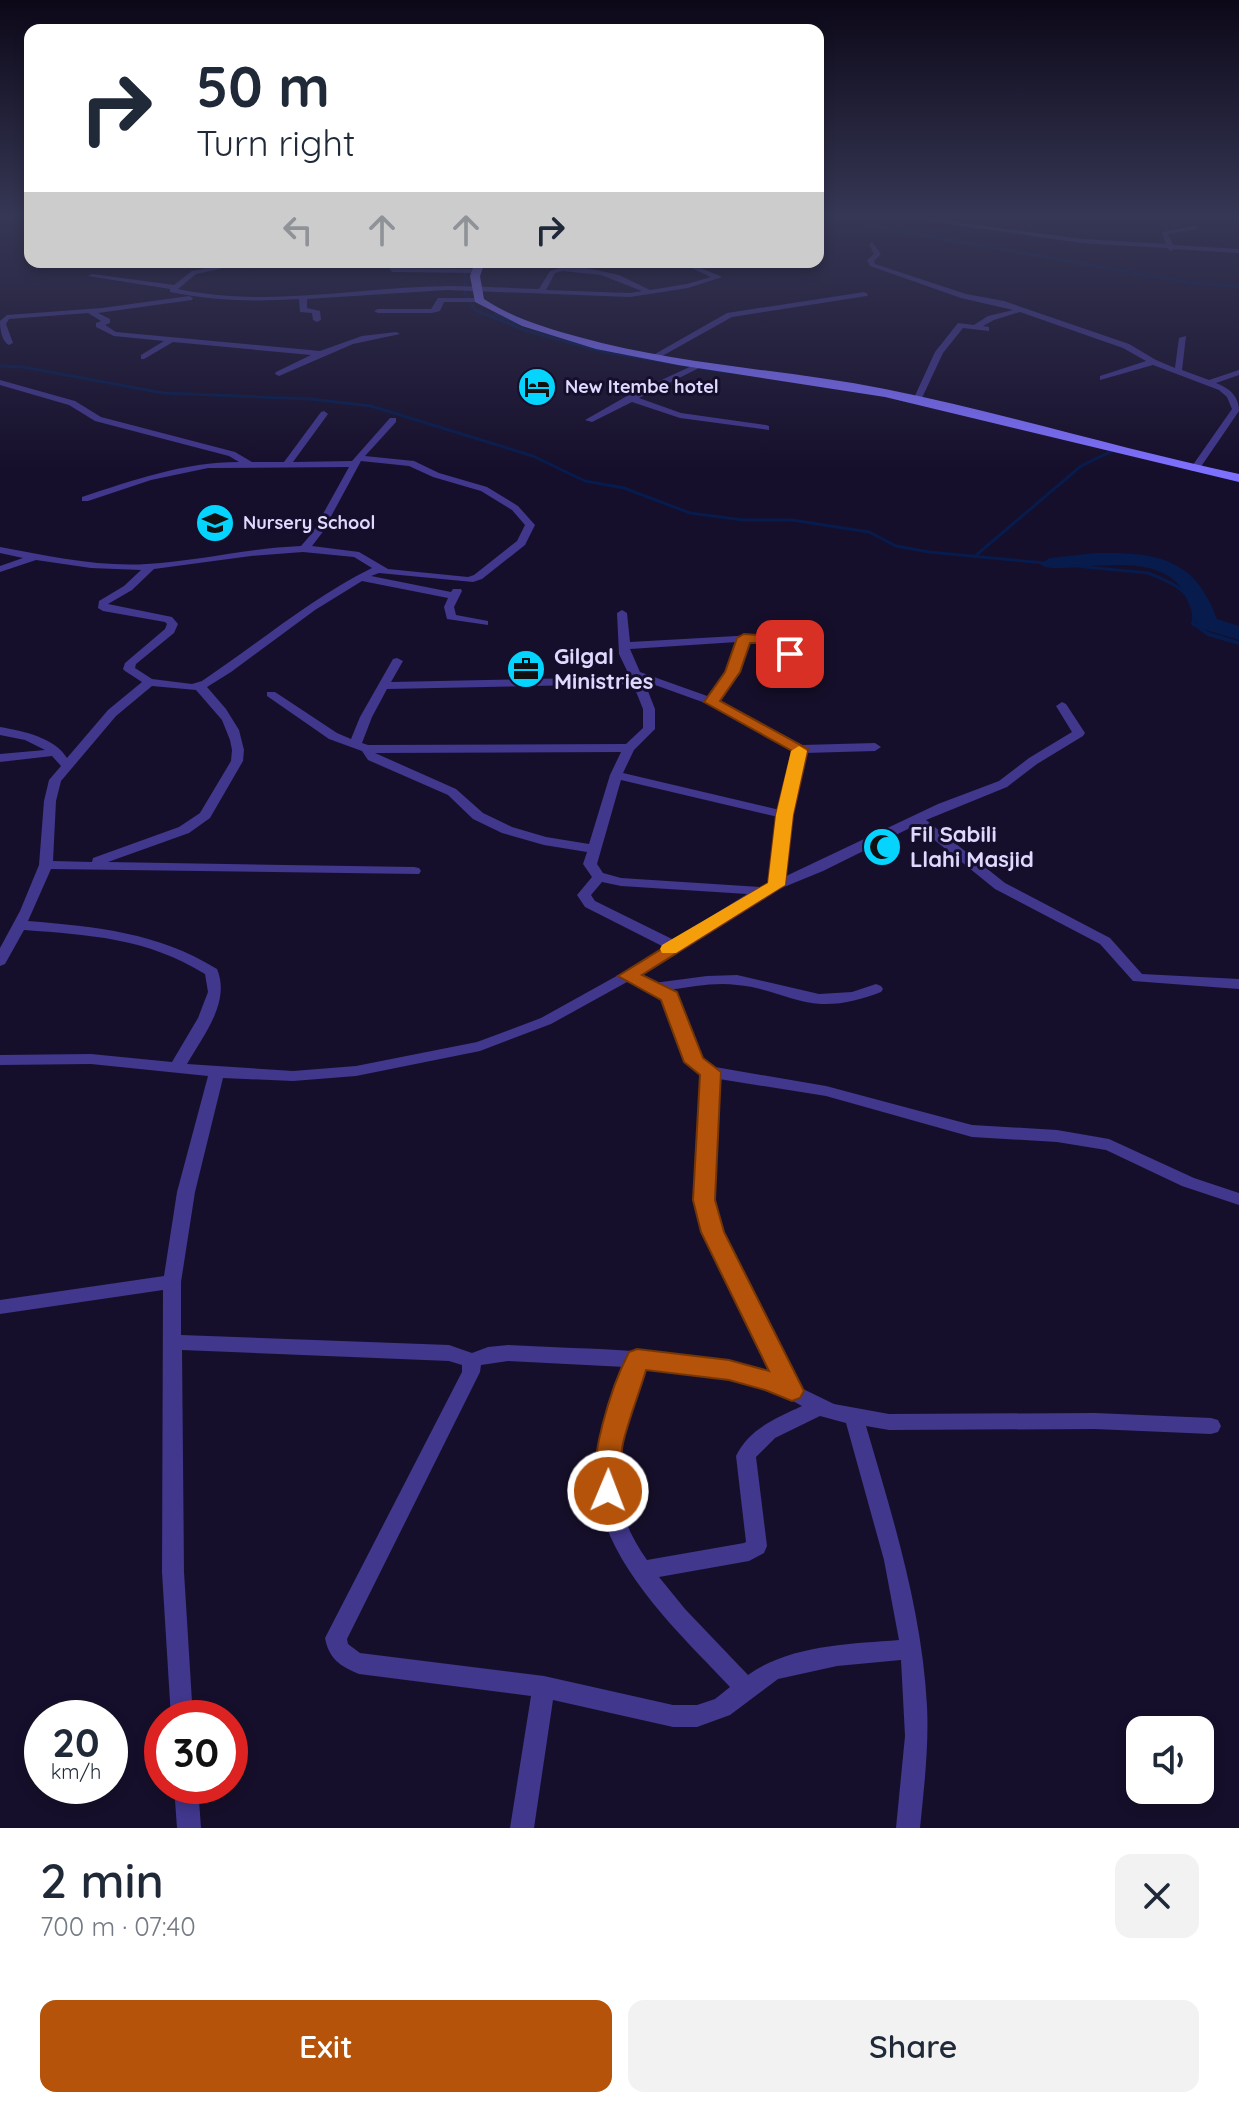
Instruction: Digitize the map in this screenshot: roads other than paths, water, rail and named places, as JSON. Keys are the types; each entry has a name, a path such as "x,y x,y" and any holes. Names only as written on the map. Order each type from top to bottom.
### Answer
{"main road":[{"path":"483,299 493,310 544,330 652,358 821,382 917,400 1239,478"}],"street":[{"path":"9,343 2,324 7,317 90,311 177,299"},
{"path":"303,299 303,310 316,311 317,320"},
{"path":"378,311 432,311 445,299"},
{"path":"652,358 730,315 830,299"},
{"path":"977,299 1021,310 1126,346 1153,362 1211,382 1231,396 1238,409 1195,469"},
{"path":"157,314 172,300"},
{"path":"917,400 931,366 946,341 961,325 981,328 991,318 1021,310"},
{"path":"90,311 107,321 99,325 114,334 322,354"},
{"path":"279,374 363,337 396,334"},
{"path":"1179,369 1183,338"},
{"path":"144,357 170,341"},
{"path":"1103,378 1153,362"},
{"path":"589,420 696,366"},
{"path":"1211,382 1239,372"},
{"path":"0,382 72,403 106,422 232,454 253,466"},
{"path":"630,398 680,415 712,422 747,422 766,428"},
{"path":"287,464 324,414"},
{"path":"304,549 317,533 357,461 393,420"},
{"path":"85,499 193,468 219,465 357,461 411,463 436,475 484,489 523,515 530,525 521,543 478,577 469,580 378,569 359,577 314,605 232,668 200,687 149,682 129,669 131,663 170,631 173,624 168,619 103,608 103,603 128,588 151,567"},
{"path":"0,550 110,567 151,567 221,556 304,549 356,554 367,557 378,569"},
{"path":"0,569 36,557"},
{"path":"359,577 453,596"},
{"path":"469,580 453,596 449,607 451,617 484,623"},
{"path":"622,613 627,662 649,709 649,729 629,748 616,775 590,864 599,877 621,882 769,888"},
{"path":"625,646 744,638 764,639 790,654"},
{"path":"712,702 733,672 744,638"},
{"path":"361,747 382,686 397,661"},
{"path":"382,686 636,677 712,702 800,749 875,747"},
{"path":"1,955 19,925 46,865 51,791 67,766 112,713 149,682"},
{"path":"86,866 184,830 205,815 237,761 239,751 225,714 200,687"},
{"path":"271,694 333,736 452,792 478,816 507,830 544,841 594,849"},
{"path":"0,1060 91,1059 293,1076 356,1071 468,1049 546,1021 627,976 769,888 1003,784 1079,733 1062,706"},
{"path":"0,731 27,736 58,752 67,766"},
{"path":"361,747 629,748"},
{"path":"769,888 800,749"},
{"path":"0,758 58,752"},
{"path":"616,775 785,815"},
{"path":"917,820 1000,886 1105,941 1138,978 1239,984"},
{"path":"46,865 414,871"},
{"path":"599,877 584,895 590,904 674,946"},
{"path":"19,925 129,936 189,956 212,972 215,992 206,1018 178,1066"},
{"path":"627,976 670,996 695,1062 711,1072 826,1091 972,1131 1057,1136 1109,1145 1188,1182 1239,1199"},
{"path":"656,987 736,980 810,1000 831,1001 854,998 876,989"},
{"path":"181,1700 173,1572 172,1282 186,1192 217,1072"},
{"path":"711,1072 704,1200 713,1232 792,1391"},
{"path":"0,1307 172,1282"},
{"path":"172,1342 449,1353 472,1361 508,1353 637,1359 729,1370 771,1381 819,1407 854,1418 889,1422 1095,1421 1211,1426"},
{"path":"637,1359 611,1442 606,1469 617,1524 641,1571 745,1687"},
{"path":"472,1361 471,1372 336,1638 337,1648 344,1657 359,1663 544,1687 673,1716 697,1716 722,1707 745,1687 773,1670 911,1649"},
{"path":"641,1571 749,1552 757,1546 746,1456 751,1446 764,1435 819,1407"},
{"path":"854,1418 892,1548 911,1649 916,1706 915,1767 908,1828"},
{"path":"522,1828 544,1687"},
{"path":"187,1804 189,1828"}],"waterway":[{"path":"469,299 475,310 527,331 604,352 726,372"},
{"path":"495,314 517,323"},
{"path":"0,366 23,367 163,393 310,399 371,406 533,456 585,481 624,488 690,513 743,520 792,520 869,532 896,546 975,556"},
{"path":"975,556 1081,466 1112,451"},
{"path":"975,556 1148,573 1175,585 1188,597 1194,614 1193,623"},
{"path":"1050,564 1114,558 1164,566 1175,571 1191,587 1207,623 1239,633"},
{"path":"1193,623 1208,634 1239,643"}],"place":[{"name":"New Itembe hotel","path":"537,387"},
{"name":"Nursery School","path":"215,523"},
{"name":"Gilgal Ministries","path":"526,669"},
{"name":"Fil Sabili Llahi Masjid","path":"882,847"}]}
